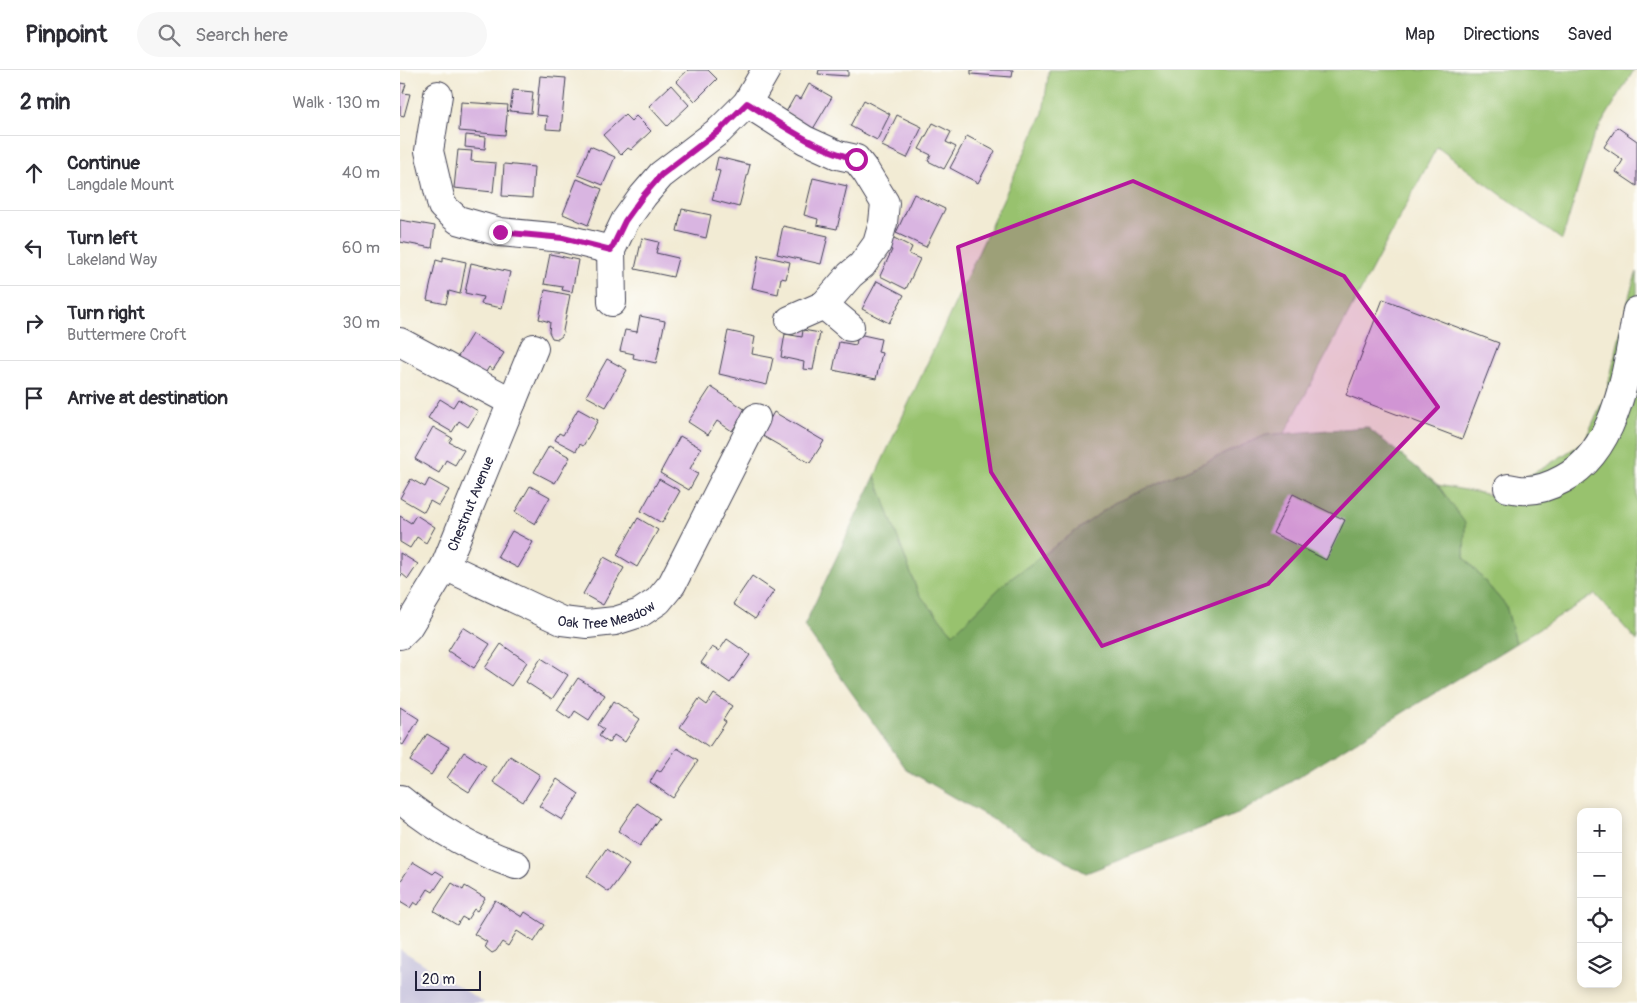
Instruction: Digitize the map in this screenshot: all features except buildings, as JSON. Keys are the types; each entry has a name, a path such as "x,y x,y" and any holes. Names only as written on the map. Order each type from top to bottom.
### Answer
{"street":[{"path":"612,302 611,250 625,221 661,175 720,130 747,103 766,70"},
{"path":"438,95 419,150 442,206 458,220 500,232 563,238 611,250"},
{"path":"747,103 805,140 838,155 856,159 885,203 883,223 877,244 862,265 850,275 824,305 790,320"},
{"path":"824,305 850,327"},
{"path":"1508,488 1528,490 1551,486 1573,474 1595,452 1612,419 1625,377 1637,310"},
{"path":"400,342 512,402"},
{"name":"Chestnut Avenue","path":"400,635 408,627 445,566 512,402 536,362"},
{"name":"Oak Tree Meadow","path":"445,566 562,621 587,624 615,621 640,613 658,601 672,584 726,493 756,418"},
{"path":"400,799 422,818 463,842 506,854"}],"highlighted area":[{"path":"1133,181 1344,276 1438,407 1268,584 1102,646 991,472 958,247"}],"shaded area":[{"path":"400,949 427,966 485,1003 400,1003"}],"green space":[{"path":"1049,70 1634,70 1593,138 1562,240 1437,147 1285,433 1266,435 1114,503 1005,583 953,634 918,593 875,476 1043,113"},
{"path":"1637,272 1637,641 1595,594 1516,643 1506,606 1464,557 1465,524 1438,485 1491,495 1543,468 1584,442 1606,394 1631,289"},
{"path":"1367,427 1438,485 1465,523 1464,557 1506,606 1516,643 1240,813 1086,873 907,770 804,626 875,476 918,593 953,634 1005,583 1114,503 1266,435"}],"route":[{"path":"500,232 522,236 563,238 611,250 625,221 661,175 720,130 747,103 805,140 838,155 856,159"}]}
